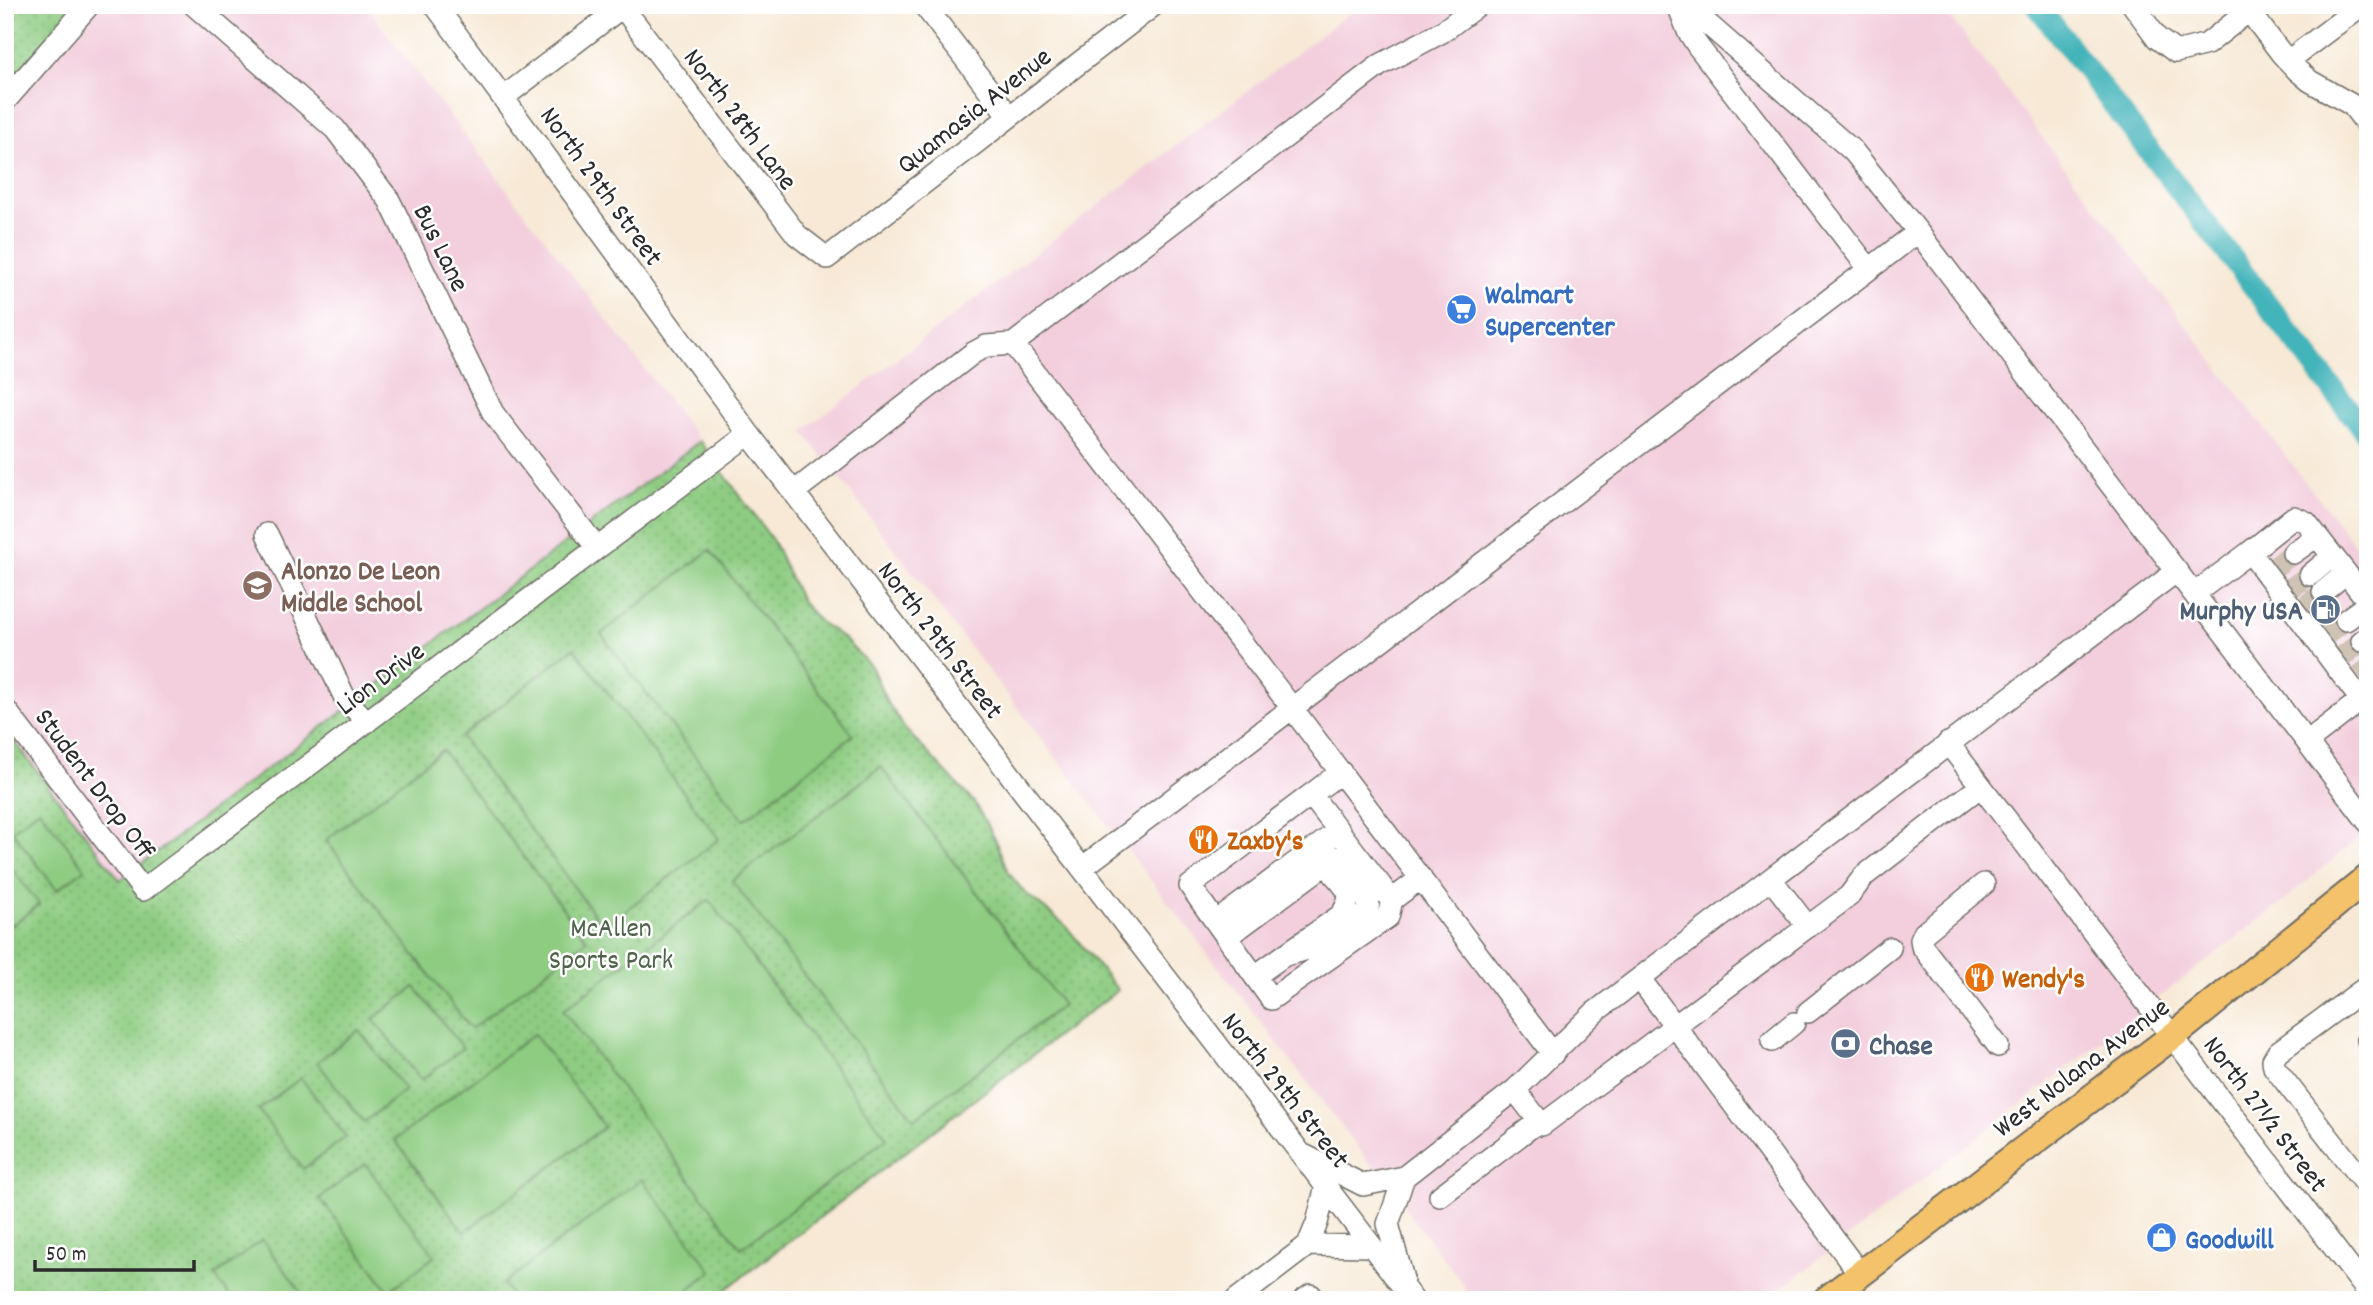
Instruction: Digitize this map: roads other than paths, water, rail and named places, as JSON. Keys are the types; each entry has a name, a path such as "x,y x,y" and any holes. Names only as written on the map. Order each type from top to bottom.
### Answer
{"main road":[{"name":"West Nolana Avenue","path":"1826,1300 2173,1036 2368,878"}],"street":[{"path":"5,101 89,5"},
{"name":"Bus Lane","path":"194,5 335,129 382,190 493,413 597,548"},
{"name":"North 29th Street","path":"435,5 749,434 1410,1296"},
{"path":"924,5 1009,116"},
{"name":"Quamasia Avenue","path":"827,258 1154,5"},
{"path":"794,492 973,353 986,346 1013,344 1380,65 1442,32 1478,5"},
{"path":"1678,5 1688,31 1697,45 1870,269"},
{"path":"1686,5 1845,142 1918,232 2368,822"},
{"path":"2133,5 2157,38 2176,52 2207,44 2253,8 2288,61 2310,81 2352,105 2368,126"},
{"path":"2288,61 2362,5"},
{"path":"504,97 621,6"},
{"name":"North 28th Lane","path":"621,6 797,235 827,258"},
{"path":"1082,868 1918,232"},
{"path":"1013,344 1422,878 1553,1054"},
{"name":"Lion Drive","path":"143,890 749,434"},
{"path":"2195,593 2294,517 2306,522 2368,603 2346,620"},
{"path":"267,534 345,698 367,722"},
{"path":"2293,553 2317,536"},
{"path":"2250,552 2271,571 2359,691 2307,742"},
{"path":"2316,583 2339,565"},
{"path":"1301,1153 1363,1185 1404,1177 1515,1090 1595,1012 2177,571"},
{"name":"Student Drop Off","path":"5,709 143,890"},
{"name":"North 27½ Street","path":"1948,743 2368,1292"},
{"path":"1341,772 1190,886 1271,999 1388,917 1392,900 1422,878"},
{"path":"1515,1090 1542,1125 1849,896 1864,876 1982,786"},
{"path":"1311,795 1392,900"},
{"path":"1221,930 1338,831"},
{"path":"1221,930 1326,864 1349,891 1349,903 1341,915 1255,976"},
{"path":"1771,879 1808,927"},
{"path":"1984,884 1924,933 1921,939 1922,946 1997,1045"},
{"path":"1772,1041 1890,948"},
{"path":"1640,979 1860,1274"},
{"path":"2368,986 2278,1052 2273,1060 2274,1067 2368,1188"},
{"path":"1440,1196 1539,1121"},
{"path":"1404,1177 1388,1224 1410,1296"},
{"path":"1237,1300 1308,1245 1317,1223 1326,1186"},
{"path":"1308,1245 1372,1246"},
{"path":"2358,1300 2368,1292"}],"waterway":[{"path":"2037,5 2368,435"}],"tunnel":[{"path":"2275,567 2293,553"},
{"path":"2291,588 2310,575"},
{"path":"2305,606 2323,592"},
{"path":"2327,634 2346,620"},
{"path":"2343,656 2362,641"},
{"path":"2359,676 2368,669"}],"place":[{"name":"Walmart Supercenter","path":"1462,309"},
{"name":"Alonzo De Leon Middle School","path":"258,585"},
{"name":"Murphy USA","path":"2326,609"},
{"name":"Zaxby's","path":"1204,839"},
{"name":"Wendy's","path":"1979,977"},
{"name":"Chase","path":"1846,1044"},
{"name":"Goodwill","path":"2162,1238"}],"park label":[{"name":"McAllen Sports Park","path":"611,942"}]}
